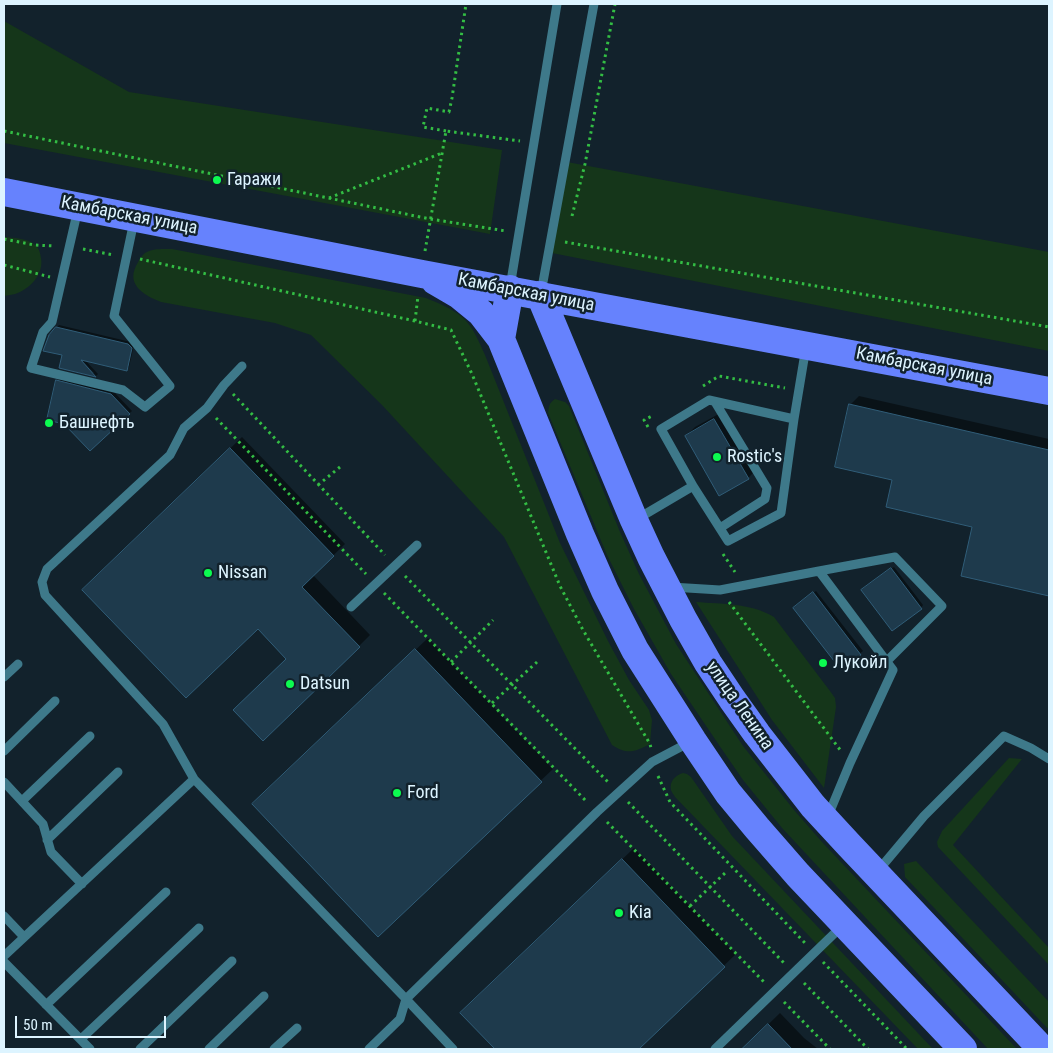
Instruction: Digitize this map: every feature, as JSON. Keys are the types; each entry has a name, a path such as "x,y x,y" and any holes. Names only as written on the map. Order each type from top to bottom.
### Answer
{"main road":[{"name":"Камбарская улица","path":"4,192 422,274 1049,391"},
{"path":"422,274 460,295 481,313 501,339 605,591 635,650 728,792 798,875 963,1049"},
{"path":"501,339 510,289"},
{"name":"улица Ленина","path":"540,296 634,520 682,619 708,663 756,734 826,820 1042,1049"}],"lane":[{"path":"510,289 557,4"},
{"path":"540,296 594,4"},
{"path":"78,206 63,280 52,322 43,332 31,368 123,390 145,407 170,386 114,316 135,217"},
{"path":"794,419 709,400 661,429 693,486 728,540 781,513 806,345"},
{"path":"242,366 224,384 207,408 184,428 170,455 47,569 42,582 44,595 163,724 194,779 453,1049"},
{"path":"715,402 767,488 765,499 720,528"},
{"path":"634,520 693,486"},
{"path":"351,607 417,545"},
{"path":"666,587 720,590 895,557 942,606 886,662"},
{"path":"818,571 892,670 826,820"},
{"path":"4,677 18,664"},
{"path":"4,750 55,701"},
{"path":"22,801 90,736"},
{"path":"876,874 924,816 1004,736 1032,748 1049,759"},
{"path":"369,1049 400,1019 406,999 618,792 652,762 693,741"},
{"path":"46,840 118,772"},
{"path":"4,956 194,779"},
{"path":"4,782 43,824 50,852 82,884"},
{"path":"46,1005 166,892"},
{"path":"4,916 24,937"},
{"path":"715,1049 844,924"},
{"path":"81,1039 199,928"},
{"path":"140,1049 232,961"},
{"path":"4,962 90,1049"},
{"path":"209,1049 264,996"},
{"path":"274,1049 297,1028"}],"path":[{"path":"466,4 449,112 427,108 423,127 520,141"},
{"path":"570,220 585,164 615,4"},
{"path":"4,131 430,219 520,233"},
{"path":"414,320 446,131"},
{"path":"329,198 442,152"},
{"path":"551,238 1049,327"},
{"path":"126,257 414,320 451,330 472,374 560,586 583,630 650,744 652,762 670,802 907,1049"},
{"path":"4,265 63,280"},
{"path":"224,384 394,565 868,1049"},
{"path":"207,408 375,584 830,1049"},
{"path":"318,485 340,467"},
{"path":"720,590 850,763"},
{"path":"451,662 493,620"},
{"path":"492,703 537,662"},
{"path":"690,906 725,873"}],"green space":[{"path":"4,21 129,92 502,150 490,234 4,143"},
{"path":"567,162 1049,252 1049,351 552,253"},
{"path":"4,237 24,239 34,244 40,252 41,264 38,275 31,285 21,292 4,296"},
{"path":"172,249 426,298 449,308 466,321 475,334 485,355 560,543 608,641 629,680 649,710 652,720 650,744 631,751 622,750 612,745 504,537 382,405 311,335 275,323 161,302 149,297 139,289 134,279 134,273 142,256 151,250"},
{"path":"555,399 565,402 569,406 620,532 639,574 676,644 743,746 822,842 1017,1049 988,1049 782,828 743,780 671,674 634,609 607,555 548,413 550,405"},
{"path":"696,602 746,607 765,612 774,617 835,698 836,707 824,788 772,720"},
{"path":"1009,758 1022,759 953,845 1049,948 1049,965 938,847 937,842 942,831"},
{"path":"683,773 691,777 732,836 933,1049 918,1049 676,798 671,791 671,784 675,777"},
{"path":"916,861 1049,1002 1049,1030 905,877 904,864"}],"building":[{"path":"56,327 128,344 132,348 127,371 81,360 96,377 59,368 62,355 43,351 49,335"},
{"path":"56,380 111,394 130,414 90,451 64,424 47,420"},
{"path":"849,404 1049,450 1049,596 961,576 972,527 886,507 892,480 835,467"},
{"name":"Rostic's","path":"714,419 749,479 719,496 685,436"},
{"name":"Nissan","path":"230,448 334,556 302,587 360,647 263,741 233,710 286,659 258,629 186,698 82,590"},
{"path":"891,568 922,609 892,631 861,590"},
{"path":"813,592 861,655 841,670 793,608"},
{"name":"Ford","path":"415,649 542,782 378,937 252,804"},
{"name":"Kia","path":"622,859 725,967 639,1049 495,1049 460,1013"},
{"path":"768,1024 792,1049 742,1049"}],"place":[{"name":"Гаражи","path":"217,180"},
{"name":"Башнефть","path":"49,423"},
{"name":"Rostic's","path":"717,457"},
{"name":"Nissan","path":"208,573"},
{"name":"Лукойл","path":"823,663"},
{"name":"Datsun","path":"290,684"},
{"name":"Ford","path":"397,793"},
{"name":"Kia","path":"619,913"}]}
